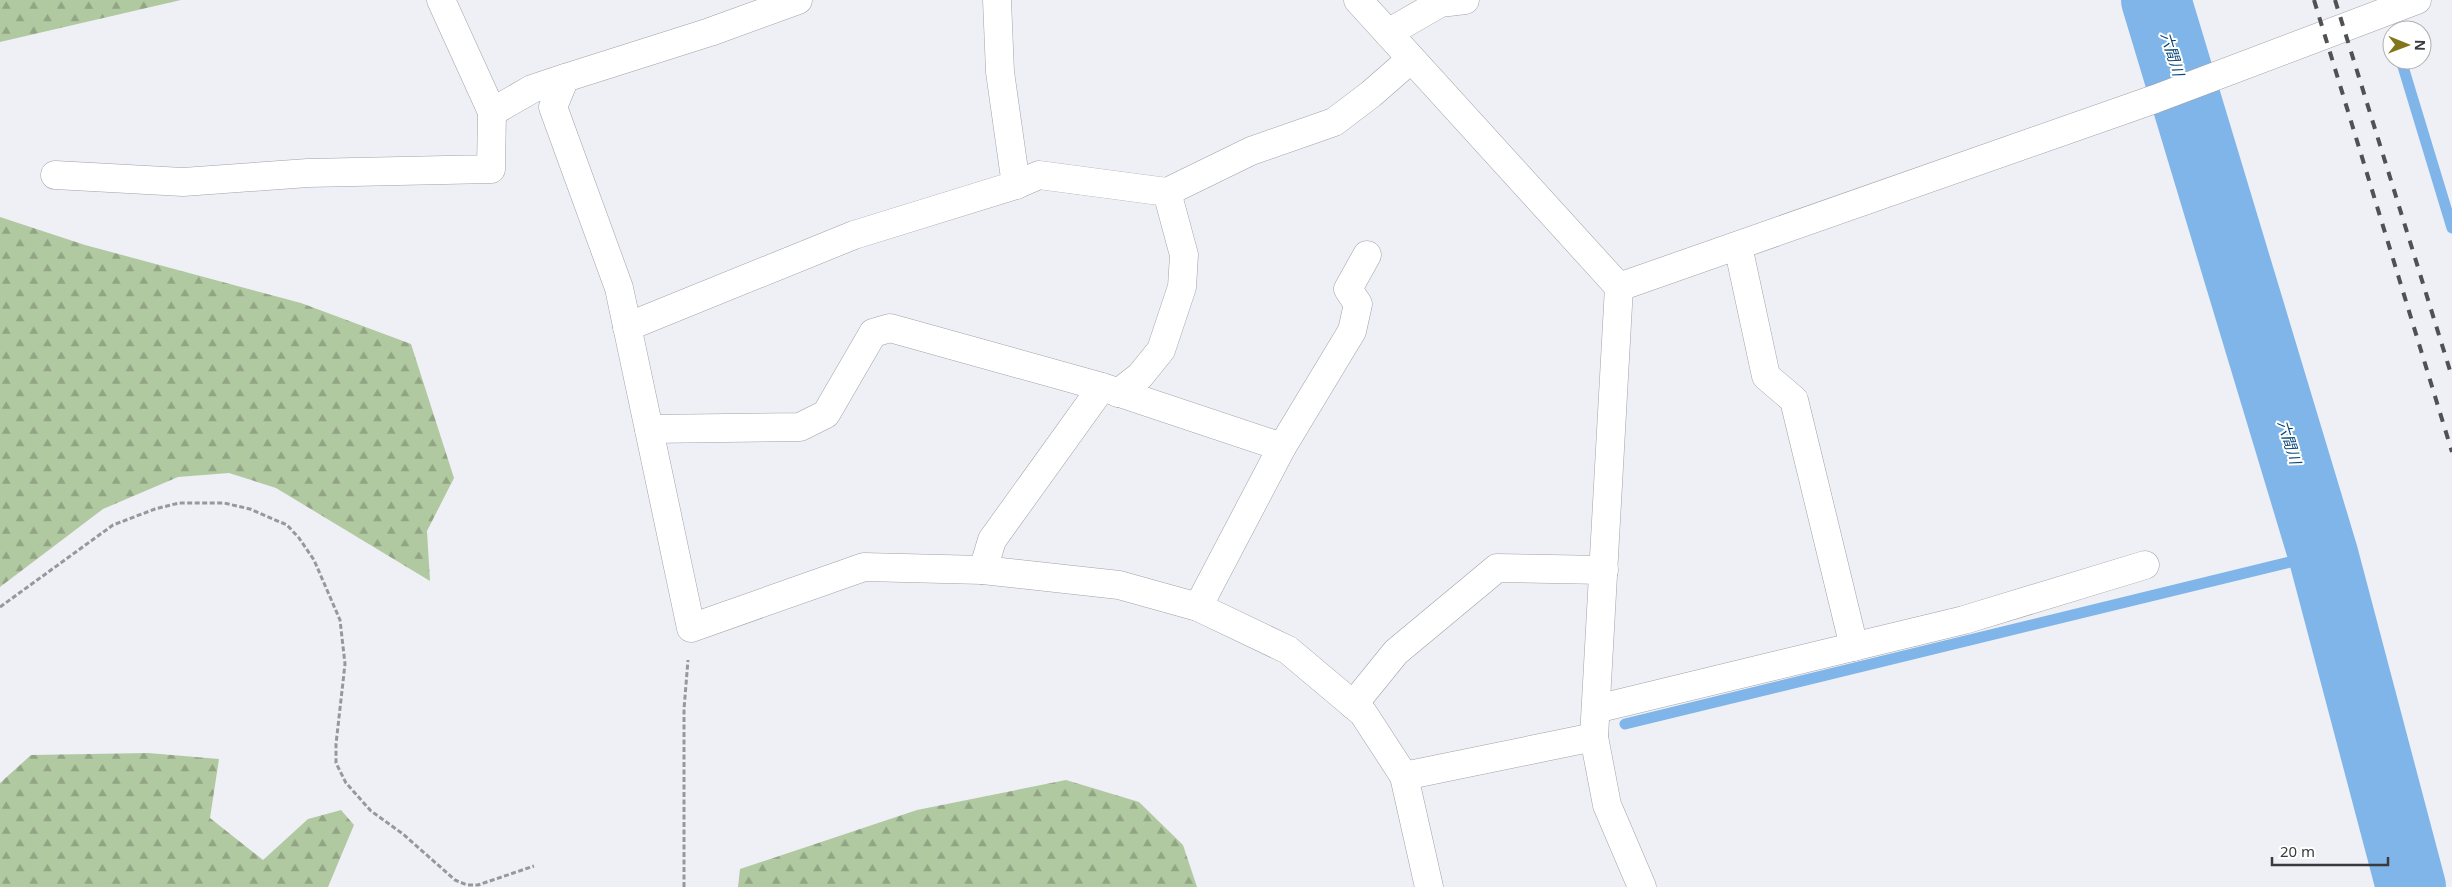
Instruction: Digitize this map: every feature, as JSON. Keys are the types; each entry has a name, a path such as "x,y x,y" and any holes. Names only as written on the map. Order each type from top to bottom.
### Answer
{"street":[{"path":"55,175 184,182 308,173 491,169 492,112 441,0"},
{"path":"492,112 532,89 710,32 798,0"},
{"path":"997,0 1000,72 1016,186"},
{"path":"1358,0 1619,287 1594,736 1607,805 1642,887"},
{"path":"1388,33 1440,3 1465,0"},
{"path":"1619,287 2155,99 2415,0"},
{"path":"627,327 854,235 1016,186 1039,175 1167,192 1251,151 1334,122 1371,94 1411,59"},
{"path":"566,78 553,107 619,288 691,628 864,567 983,570 1119,585 1198,608 1288,650 1363,713 1404,776 1429,887"},
{"path":"983,570 992,540 1110,390 1140,376 1161,350 1182,287 1184,255 1167,192"},
{"path":"1738,246 1766,376 1794,400 1854,646"},
{"path":"1198,608 1282,447 1352,331 1358,304 1348,289 1367,255"},
{"path":"649,429 800,428 826,414 873,333 890,328 1110,390 1282,447"},
{"path":"1596,709 1964,620 2145,564"},
{"path":"1353,705 1396,652 1497,568 1604,570"},
{"path":"1404,776 1594,736"}],"path":[{"path":"0,607 113,525 155,509 178,503 224,503 250,509 287,525 299,538 314,560 340,620 345,664 336,744 336,763 346,783 371,811 403,834 455,880 467,885 478,885 534,866"},
{"path":"684,887 684,709 691,628"}],"green space":[{"path":"0,0 181,0 0,42"},
{"path":"0,217 85,245 301,303 411,344 454,478 427,531 430,581 276,488 229,473 178,477 103,509 0,587"},
{"path":"148,753 219,759 210,818 263,860 308,819 341,810 354,825 328,887 0,887 0,783 31,755"},
{"path":"1066,780 1139,802 1183,845 1197,887 738,887 740,869 917,810"}],"waterway":[{"name":"六間川","path":"2156,0 2323,554 2411,887"},
{"path":"2404,70 2452,228"},
{"path":"1625,724 2323,554"}],"railway":[{"path":"2314,0 2452,452"},
{"path":"2335,0 2452,377"}]}
